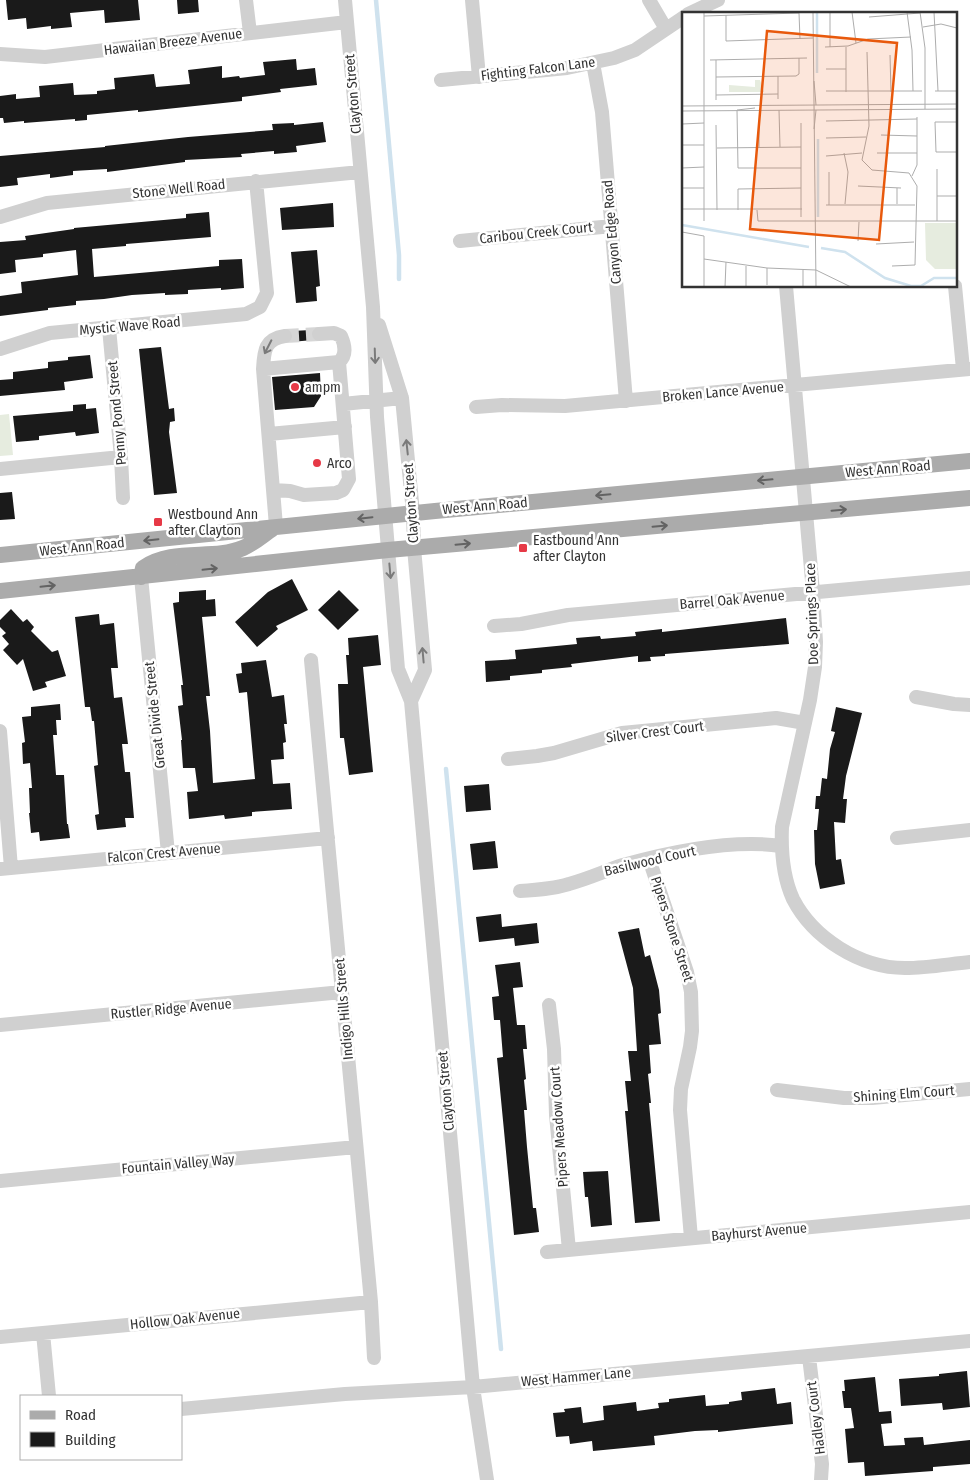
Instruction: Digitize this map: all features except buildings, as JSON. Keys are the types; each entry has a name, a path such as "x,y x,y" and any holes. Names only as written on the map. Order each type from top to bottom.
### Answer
{"main road":[{"name":"West Ann Road","path":"0,555 276,526 970,462"},
{"path":"0,591 388,550 970,498"},
{"path":"141,576 143,568 151,563 172,557 227,552 243,548 276,526"}],"street":[{"path":"246,0 250,33"},
{"name":"Clayton Street","path":"345,0 373,308 377,400 398,669 411,700 473,1387 487,1480"},
{"path":"472,0 479,77"},
{"path":"649,0 666,29"},
{"path":"692,12 718,0"},
{"name":"Fighting Falcon Lane","path":"441,80 567,68 614,58 635,50 682,18"},
{"name":"Hawaiian Breeze Avenue","path":"0,54 45,57 347,22"},
{"name":"Canyon Edge Road","path":"593,63 602,112 626,401"},
{"name":"Stone Well Road","path":"0,217 47,203 360,172"},
{"name":"Mystic Wave Road","path":"0,349 50,333 246,314 260,307 267,293 256,181"},
{"name":"Caribou Creek Court","path":"460,241 612,226"},
{"name":"Doe Springs Place","path":"786,288 816,642 815,667 805,723 782,827 781,846 786,878 802,914 817,930 851,956 873,964 904,968 970,962"},
{"path":"955,288 967,369"},
{"name":"Clayton Street","path":"373,308 402,398 413,513 424,670 411,700"},
{"name":"Penny Pond Street","path":"109,328 122,457 123,498"},
{"path":"263,369 339,362 343,359 345,354 341,336 334,333 318,334"},
{"path":"276,526 263,369 264,357 270,341 285,336"},
{"path":"274,490 290,491 304,496 336,493 343,490 349,479 339,362"},
{"name":"Broken Lance Avenue","path":"476,407 502,405 564,406 967,369"},
{"path":"343,404 402,398"},
{"path":"269,434 345,427"},
{"path":"0,469 122,457"},
{"name":"Great Divide Street","path":"141,576 168,853"},
{"name":"Barrel Oak Avenue","path":"494,626 521,624 568,615 970,578"},
{"name":"Indigo Hills Street","path":"311,660 371,1302 374,1358"},
{"path":"916,697 954,704 970,704"},
{"name":"Silver Crest Court","path":"508,759 554,753 622,733 776,718 805,723"},
{"path":"0,731 5,869"},
{"path":"897,838 970,830"},
{"name":"Falcon Crest Avenue","path":"5,869 328,838"},
{"name":"Basilwood Court","path":"520,891 549,889 570,884 601,872 675,852 760,843 781,846"},
{"name":"Pipers Stone Street","path":"649,859 692,992 691,1039 681,1089 680,1110 691,1238"},
{"name":"Rustler Ridge Avenue","path":"0,1025 342,992"},
{"name":"Pipers Meadow Court","path":"549,1005 554,1049 556,1115 569,1250"},
{"name":"Shining Elm Court","path":"778,1090 844,1098 872,1098 970,1089"},
{"name":"Fountain Valley Way","path":"0,1181 356,1147"},
{"name":"Bayhurst Avenue","path":"547,1252 970,1212"},
{"name":"Hollow Oak Avenue","path":"0,1337 371,1302"},
{"path":"43,1333 49,1395"},
{"name":"West Hammer Lane","path":"182,1409 344,1394 473,1387 970,1341"},
{"name":"Hadley Court","path":"809,1356 822,1464 821,1480"}],"shaded area":[{"path":"9,414 13,455 0,456 0,415"}],"waterway":[{"path":"376,0 399,255 399,279"},
{"path":"446,769 501,1349"}],"tunnel":[{"path":"285,336 319,334"}],"place":[{"name":"ampm","path":"295,387"},
{"name":"Arco","path":"317,463"},
{"name":"Westbound Ann after Clayton","path":"158,522"},
{"name":"Eastbound Ann after Clayton","path":"523,548"}]}
